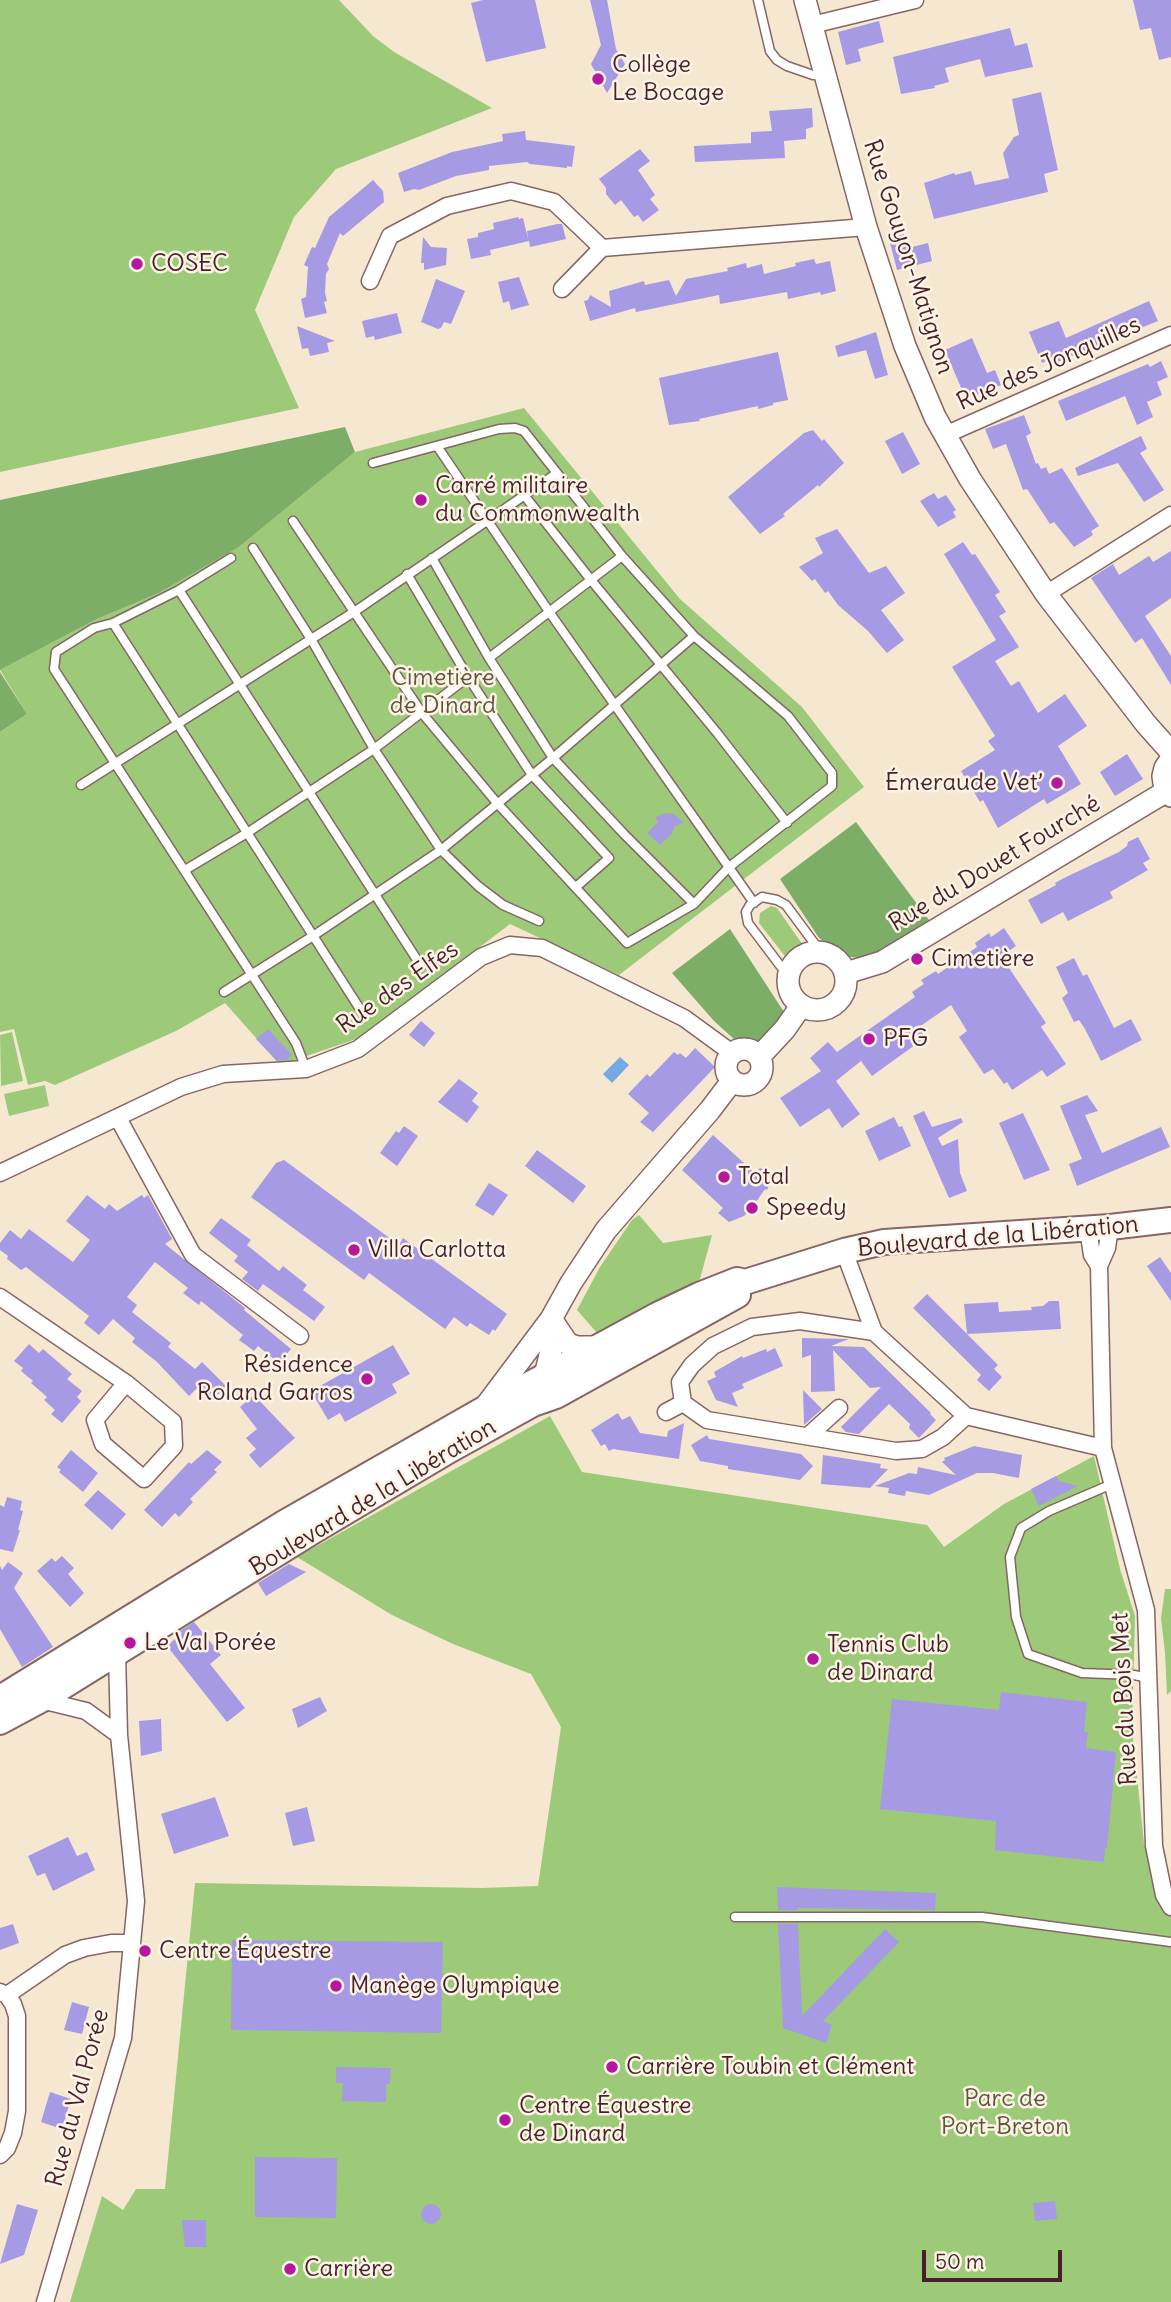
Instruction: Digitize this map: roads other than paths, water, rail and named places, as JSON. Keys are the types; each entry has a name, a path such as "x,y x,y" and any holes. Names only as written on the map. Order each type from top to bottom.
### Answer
{"main road":[{"name":"Rue Gouyon-Matignon","path":"805,0 866,227 905,346 944,435 1046,594 1146,724 1171,752"},
{"path":"1169,794 1163,776 1171,758"},
{"name":"Rue du Douet Fourché","path":"846,973 882,962 1169,794"},
{"path":"820,951 834,957 846,973 846,989 834,1005 810,1010 801,1006 791,996 788,976 798,958 807,953 820,951"},
{"path":"759,1057 785,1029 801,1006"},
{"path":"742,1049 748,1049 759,1057 762,1071 755,1082 743,1086 732,1081 725,1070 725,1064 732,1053 742,1049"},
{"path":"484,1409 551,1319 570,1283 606,1230 732,1081"},
{"name":"Boulevard de la Libération","path":"0,1698 284,1523 484,1409 699,1295 737,1280 745,1282 844,1251 884,1242 1099,1228 1171,1220"},
{"name":"Boulevard de la Libération","path":"0,1722 41,1700 315,1530 533,1404 556,1396 743,1292 745,1282"},
{"path":"551,1319 568,1344 577,1347 601,1347"},
{"path":"533,1404 546,1377 551,1350 551,1319"}],"street":[{"path":"812,25 915,0"},
{"path":"369,281 390,236 447,206 511,191 554,202 603,248"},
{"path":"562,289 603,248 866,227"},
{"name":"Rue des Jonquilles","path":"944,435 1171,335"},
{"path":"1046,594 1171,515"},
{"name":"Rue des Elfes","path":"0,1173 181,1087 223,1074 306,1069 358,1049 481,957 510,945 542,948 608,980 684,1018 732,1053"},
{"path":"118,1118 193,1255 300,1336"},
{"name":"Rue du Bois Met","path":"1099,1228 1107,1248 1098,1266 1103,1448 1146,1610 1154,1846 1164,1895 1171,1907"},
{"path":"844,1251 874,1332 966,1416 1103,1448"},
{"path":"0,1297 126,1383 173,1422 174,1446 144,1479 103,1444 95,1420 126,1383"},
{"path":"874,1332 800,1321 752,1327 713,1346 692,1365 680,1382 683,1403 707,1420 896,1451 922,1449 943,1437 966,1416"},
{"path":"666,1412 683,1403"},
{"path":"808,1436 839,1408"},
{"name":"Rue du Val Porée","path":"45,2302 123,2039 136,1901 119,1735 117,1652"},
{"path":"41,1700 86,1711 119,1735"},
{"path":"0,2155 7,2148 13,2133 17,2112 17,2016 13,2004 4,1994 65,1955 111,1943 132,1943"}],"lane":[{"path":"758,0 770,51 776,60 813,75 825,75"},
{"path":"293,521 422,713 497,803 626,943 694,904 729,868 832,786 832,773 788,716 694,636 622,555 524,431 515,428 499,429 373,463"},
{"path":"437,446 754,903"},
{"path":"81,785 354,612 557,473"},
{"path":"524,495 787,823"},
{"path":"253,548 311,639 374,749 441,850 478,886 503,905 539,921"},
{"path":"489,658 622,555"},
{"path":"231,558 178,590 113,623 94,628 56,652 54,669 296,1043 306,1069"},
{"path":"432,558 489,658 553,758 694,904"},
{"path":"407,574 468,677 532,775 609,858 576,887"},
{"path":"178,590 421,966"},
{"path":"113,623 358,1006"},
{"path":"224,992 441,850 694,636"},
{"path":"185,870 247,833 374,749 468,677"},
{"path":"788,976 748,923 746,912 754,903 762,897 768,897 786,905 820,951"},
{"path":"1112,1484 1049,1511 1021,1528 1010,1557 1016,1617 1028,1654 1082,1673 1149,1678"},
{"path":"735,1917 982,1917 1171,1942"}],"water":[{"path":"620,1057 629,1065 612,1083 603,1074"}],"place":[{"name":"Collège Le Bocage","path":"598,79"},
{"name":"COSEC","path":"137,264"},
{"name":"Carré militaire du Commonwealth","path":"421,500"},
{"name":"Émeraude Vet’","path":"1057,783"},
{"name":"Cimetière","path":"917,959"},
{"name":"PFG","path":"869,1039"},
{"name":"Total","path":"724,1177"},
{"name":"Speedy","path":"752,1208"},
{"name":"Villa Carlotta","path":"354,1250"},
{"name":"Résidence Roland Garros","path":"367,1379"},
{"name":"Le Val Porée","path":"130,1643"},
{"name":"Tennis Club de Dinard","path":"813,1659"},
{"name":"Centre Équestre","path":"145,1951"},
{"name":"Manège Olympique","path":"336,1986"},
{"name":"Carrière Toubin et Clément","path":"612,2067"},
{"name":"Centre Équestre de Dinard","path":"505,2120"},
{"name":"Carrière","path":"290,2269"}],"park label":[{"name":"Cimetière de Dinard","path":"443,692"},
{"name":"Parc de Port-Breton","path":"1005,2113"}]}
